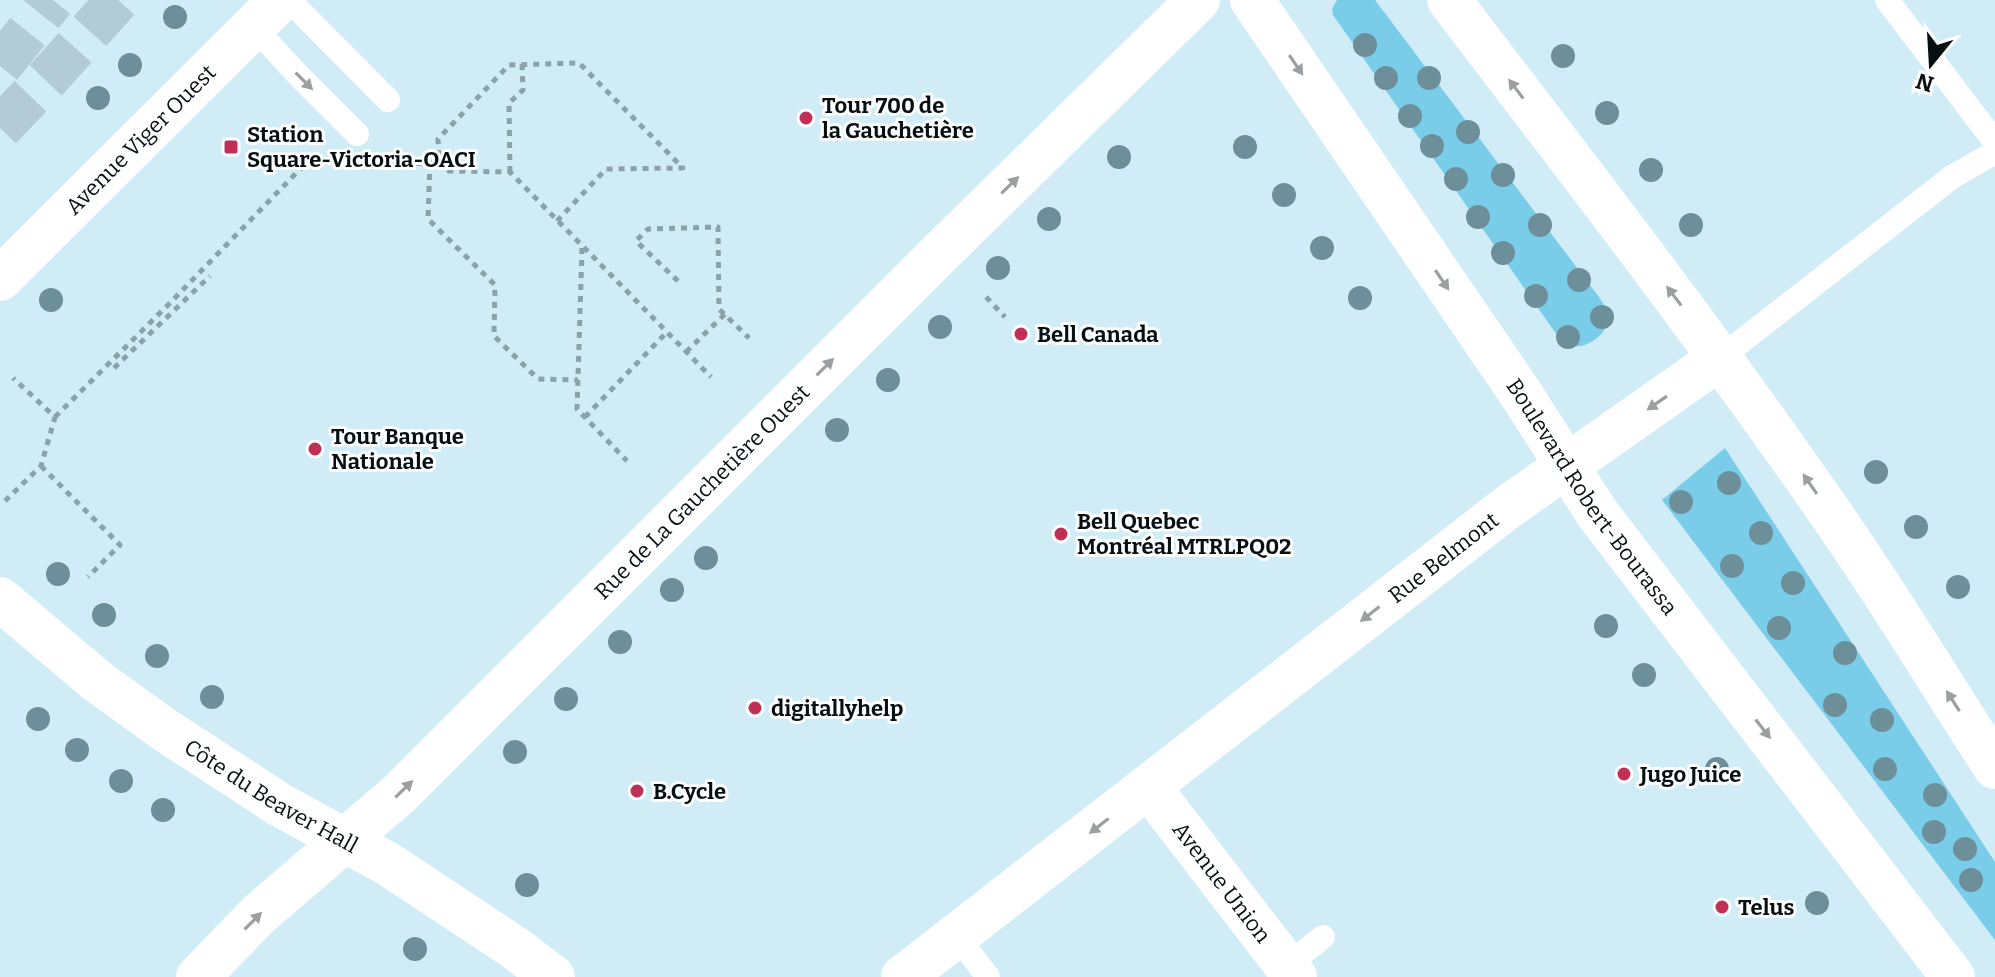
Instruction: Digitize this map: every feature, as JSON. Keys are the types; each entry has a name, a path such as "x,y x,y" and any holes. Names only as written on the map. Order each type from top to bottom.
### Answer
{"street":[{"name":"Rue de La Gauchetière Ouest","path":"198,977 259,914 399,794 1198,0"},
{"name":"Boulevard Robert-Bourassa","path":"1252,0 1521,394 1597,513 1953,977"},
{"path":"1449,0 1720,358 1847,537 1995,767"},
{"name":"Avenue Viger Ouest","path":"0,279 266,13"},
{"name":"Rue Belmont","path":"903,977 1508,507 1720,358"},
{"name":"Côte du Beaver Hall","path":"0,599 68,658 201,755 280,805 388,864 515,948 553,977"},
{"name":"Avenue Union","path":"1149,787 1291,972"}],"lane":[{"path":"289,0 388,100"},
{"path":"1887,0 1995,142"},
{"path":"266,13 299,76 357,134"},
{"name":"Rue Belmont","path":"1720,358 1952,177 1995,152"},
{"path":"957,936 988,977"},
{"path":"1291,972 1323,937"}],"path":[{"path":"439,163 438,139 509,65 579,63 683,168 606,169 557,221"},
{"path":"522,64 523,90 509,103 510,172 711,377"},
{"path":"430,162 428,219 495,285 494,336 538,379 578,380"},
{"path":"367,164 430,162 439,163 449,171 510,172"},
{"path":"5,501 41,466 55,417 304,165 323,165"},
{"path":"678,281 636,241 648,229 718,227 719,309 749,338"},
{"path":"582,247 577,409 627,461"},
{"path":"114,368 210,276"},
{"path":"986,297 1005,317"},
{"path":"686,352 725,314"},
{"path":"585,417 667,332"},
{"path":"13,378 55,417"},
{"path":"41,466 120,545 88,577"}],"shaded area":[{"path":"1337,0 1375,0 1599,297 1608,320 1604,331 1594,340 1582,346 1570,345 1552,328 1333,15 1332,9"},
{"path":"1725,448 1995,862 1995,940 1662,500"}],"tunnel":[{"path":"0,66 53,0"},
{"path":"0,128 118,0"}],"place":[{"name":"Tour 700 de la Gauchetière","path":"806,118"},
{"name":"Station Square-Victoria-OACI","path":"231,147"},
{"name":"Bell Canada","path":"1021,334"},
{"name":"Tour Banque Nationale","path":"315,449"},
{"name":"Bell Quebec Montréal MTRLPQ02","path":"1061,534"},
{"name":"digitallyhelp","path":"755,708"},
{"name":"Jugo Juice","path":"1624,774"},
{"name":"B.Cycle","path":"637,791"},
{"name":"Telus","path":"1722,907"}]}
